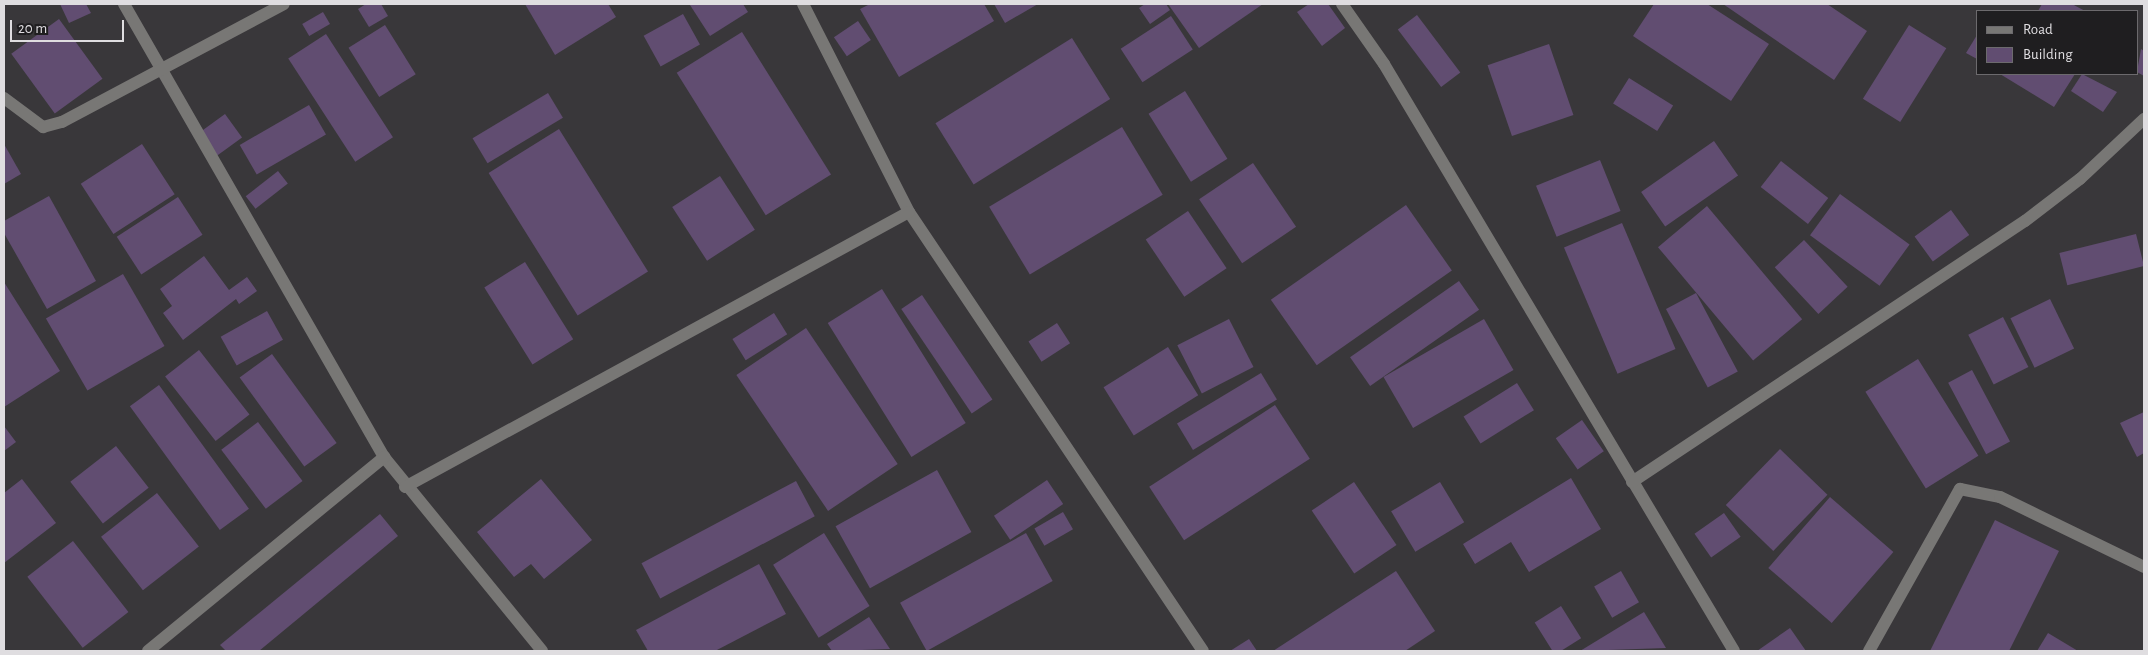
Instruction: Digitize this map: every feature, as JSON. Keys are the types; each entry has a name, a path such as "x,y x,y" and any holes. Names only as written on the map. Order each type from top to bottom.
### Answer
{"street":[{"path":"124,4 157,68 384,457 404,487 542,651"},
{"path":"4,98 43,127 62,122 157,68 284,4"},
{"path":"803,4 909,212 1203,651"},
{"path":"1342,4 1384,64 1734,651"},
{"path":"1632,482 2025,221 2080,179 2144,119"},
{"path":"404,487 909,212"},
{"path":"148,651 384,457"},
{"path":"1869,651 1960,489 2000,497 2144,567"}],"building":[{"path":"60,4 86,4 91,13 69,23"},
{"path":"366,4 381,4 388,16 369,27 358,9"},
{"path":"525,4 608,4 616,17 555,55"},
{"path":"743,4 748,12 710,36 690,5"},
{"path":"870,4 984,4 994,21 899,77 860,9"},
{"path":"994,4 1038,4 1005,23"},
{"path":"1145,4 1166,4 1170,10 1150,24 1139,8"},
{"path":"1168,4 1263,4 1199,48"},
{"path":"1309,4 1328,4 1345,28 1322,46 1297,12"},
{"path":"1654,4 1707,4 1769,44 1731,101 1633,36"},
{"path":"1723,4 1827,4 1867,31 1834,80"},
{"path":"2042,4 2072,4 2083,10 2039,10"},
{"path":"323,12 330,24 309,36 302,24"},
{"path":"683,14 700,45 661,66 644,36"},
{"path":"1417,15 1460,73 1441,87 1398,29"},
{"path":"1171,16 1193,50 1142,82 1121,49"},
{"path":"59,19 102,79 55,114 11,54"},
{"path":"858,21 871,40 847,56 834,37"},
{"path":"385,25 416,74 379,97 349,48"},
{"path":"1909,25 1946,48 1900,122 1863,99"},
{"path":"742,32 831,174 766,215 677,73"},
{"path":"326,34 393,137 355,162 288,59"},
{"path":"1976,37 1976,58 1966,53"},
{"path":"1072,38 1110,99 974,184 935,123"},
{"path":"1549,44 1573,115 1512,136 1488,65"},
{"path":"2141,49 2144,51 2144,76 2138,73"},
{"path":"2002,75 2074,75 2054,107"},
{"path":"2081,75 2084,75 2117,92 2103,112 2071,91"},
{"path":"1629,78 1673,106 1657,131 1613,103"},
{"path":"1185,91 1227,159 1191,182 1149,114"},
{"path":"548,93 563,118 488,163 473,138"},
{"path":"309,105 326,134 257,174 240,145"},
{"path":"225,114 242,137 215,157 197,134"},
{"path":"1122,127 1163,195 1030,275 989,207"},
{"path":"559,129 648,271 578,315 489,173"},
{"path":"1714,141 1738,175 1665,226 1641,192"},
{"path":"4,144 21,174 4,184"},
{"path":"142,144 175,194 113,234 81,184"},
{"path":"1600,160 1621,211 1557,237 1536,186"},
{"path":"1781,161 1828,198 1808,224 1761,187"},
{"path":"1253,163 1296,227 1242,263 1199,199"},
{"path":"278,171 288,184 256,209 246,196"},
{"path":"720,176 755,230 707,261 672,207"},
{"path":"1840,194 1910,245 1880,286 1810,235"},
{"path":"49,196 96,281 47,309 4,233 4,221"},
{"path":"178,197 203,235 141,274 117,237"},
{"path":"1406,205 1452,271 1317,365 1271,300"},
{"path":"1707,206 1802,319 1753,361 1658,247"},
{"path":"1951,210 1969,235 1933,262 1915,236"},
{"path":"1188,211 1227,268 1184,297 1146,240"},
{"path":"1622,223 1676,349 1618,374 1564,248"},
{"path":"2136,234 2144,266 2067,285 2059,253"},
{"path":"1804,240 1848,287 1818,314 1775,267"},
{"path":"204,256 229,290 247,277 257,291 239,304 236,299 183,340 163,313 172,306 160,289"},
{"path":"525,262 573,339 533,365 484,287"},
{"path":"123,274 165,346 87,390 46,318"},
{"path":"1459,281 1479,310 1370,386 1350,357"},
{"path":"4,282 60,371 4,407"},
{"path":"882,289 966,423 911,457 828,323"},
{"path":"1696,293 1738,372 1708,388 1666,309"},
{"path":"922,295 992,399 972,413 901,309"},
{"path":"2050,299 2074,348 2035,368 2010,318"},
{"path":"267,311 283,340 237,366 221,337"},
{"path":"774,313 787,334 746,360 732,339"},
{"path":"2003,317 2028,367 1994,385 1968,335"},
{"path":"1229,319 1254,367 1202,393 1177,345"},
{"path":"1484,319 1514,370 1413,428 1384,377"},
{"path":"1057,323 1070,343 1042,362 1028,342"},
{"path":"806,328 898,464 828,511 736,375"},
{"path":"1168,347 1198,395 1134,436 1104,387"},
{"path":"199,350 249,415 216,441 165,376"},
{"path":"272,354 337,443 304,467 240,378"},
{"path":"1918,359 1978,456 1926,489 1865,392"},
{"path":"1972,370 2010,442 1986,454 1948,383"},
{"path":"1261,373 1277,400 1193,450 1177,423"},
{"path":"1517,383 1534,410 1481,444 1464,416"},
{"path":"159,385 249,509 220,530 130,406"},
{"path":"1275,405 1310,459 1184,540 1149,487"},
{"path":"2144,412 2144,453 2137,457 2120,423"},
{"path":"1582,420 1604,451 1578,469 1556,438"},
{"path":"258,422 303,481 266,509 221,450"},
{"path":"4,426 16,442 4,451"},
{"path":"116,446 149,488 103,523 70,482"},
{"path":"1780,449 1827,495 1773,551 1726,505"},
{"path":"937,470 971,532 870,588 836,526"},
{"path":"1571,478 1601,529 1529,572 1511,542 1475,564 1463,544"},
{"path":"22,479 56,523 4,563 4,493"},
{"path":"541,479 592,540 544,579 531,564 514,577 477,532"},
{"path":"1047,480 1063,504 1010,540 994,516"},
{"path":"796,481 815,516 660,598 641,563"},
{"path":"1354,482 1396,545 1354,574 1312,511"},
{"path":"1440,482 1464,522 1415,552 1391,511"},
{"path":"157,493 199,547 143,590 101,537"},
{"path":"1830,497 1893,552 1832,623 1768,568"},
{"path":"1063,512 1073,529 1044,546 1034,528"},
{"path":"1724,513 1741,537 1711,557 1695,534"},
{"path":"380,514 398,536 259,651 226,651 220,645"},
{"path":"1995,520 2059,551 2009,651 1930,651"},
{"path":"824,533 870,606 819,638 773,565"},
{"path":"1026,533 1053,581 927,651 900,603"},
{"path":"73,541 128,612 83,648 27,577"},
{"path":"759,564 786,614 715,651 648,651 636,630"},
{"path":"1396,571 1435,631 1405,651 1273,651"},
{"path":"1621,571 1639,602 1612,618 1594,586"},
{"path":"1561,606 1581,638 1561,651 1553,651 1535,622"},
{"path":"1644,612 1666,648 1580,651"},
{"path":"869,617 890,649 832,651 827,644"},
{"path":"1790,628 1806,651 1757,651"},
{"path":"2048,633 2078,651 2037,651"},
{"path":"1249,639 1257,651 1230,651"}]}
